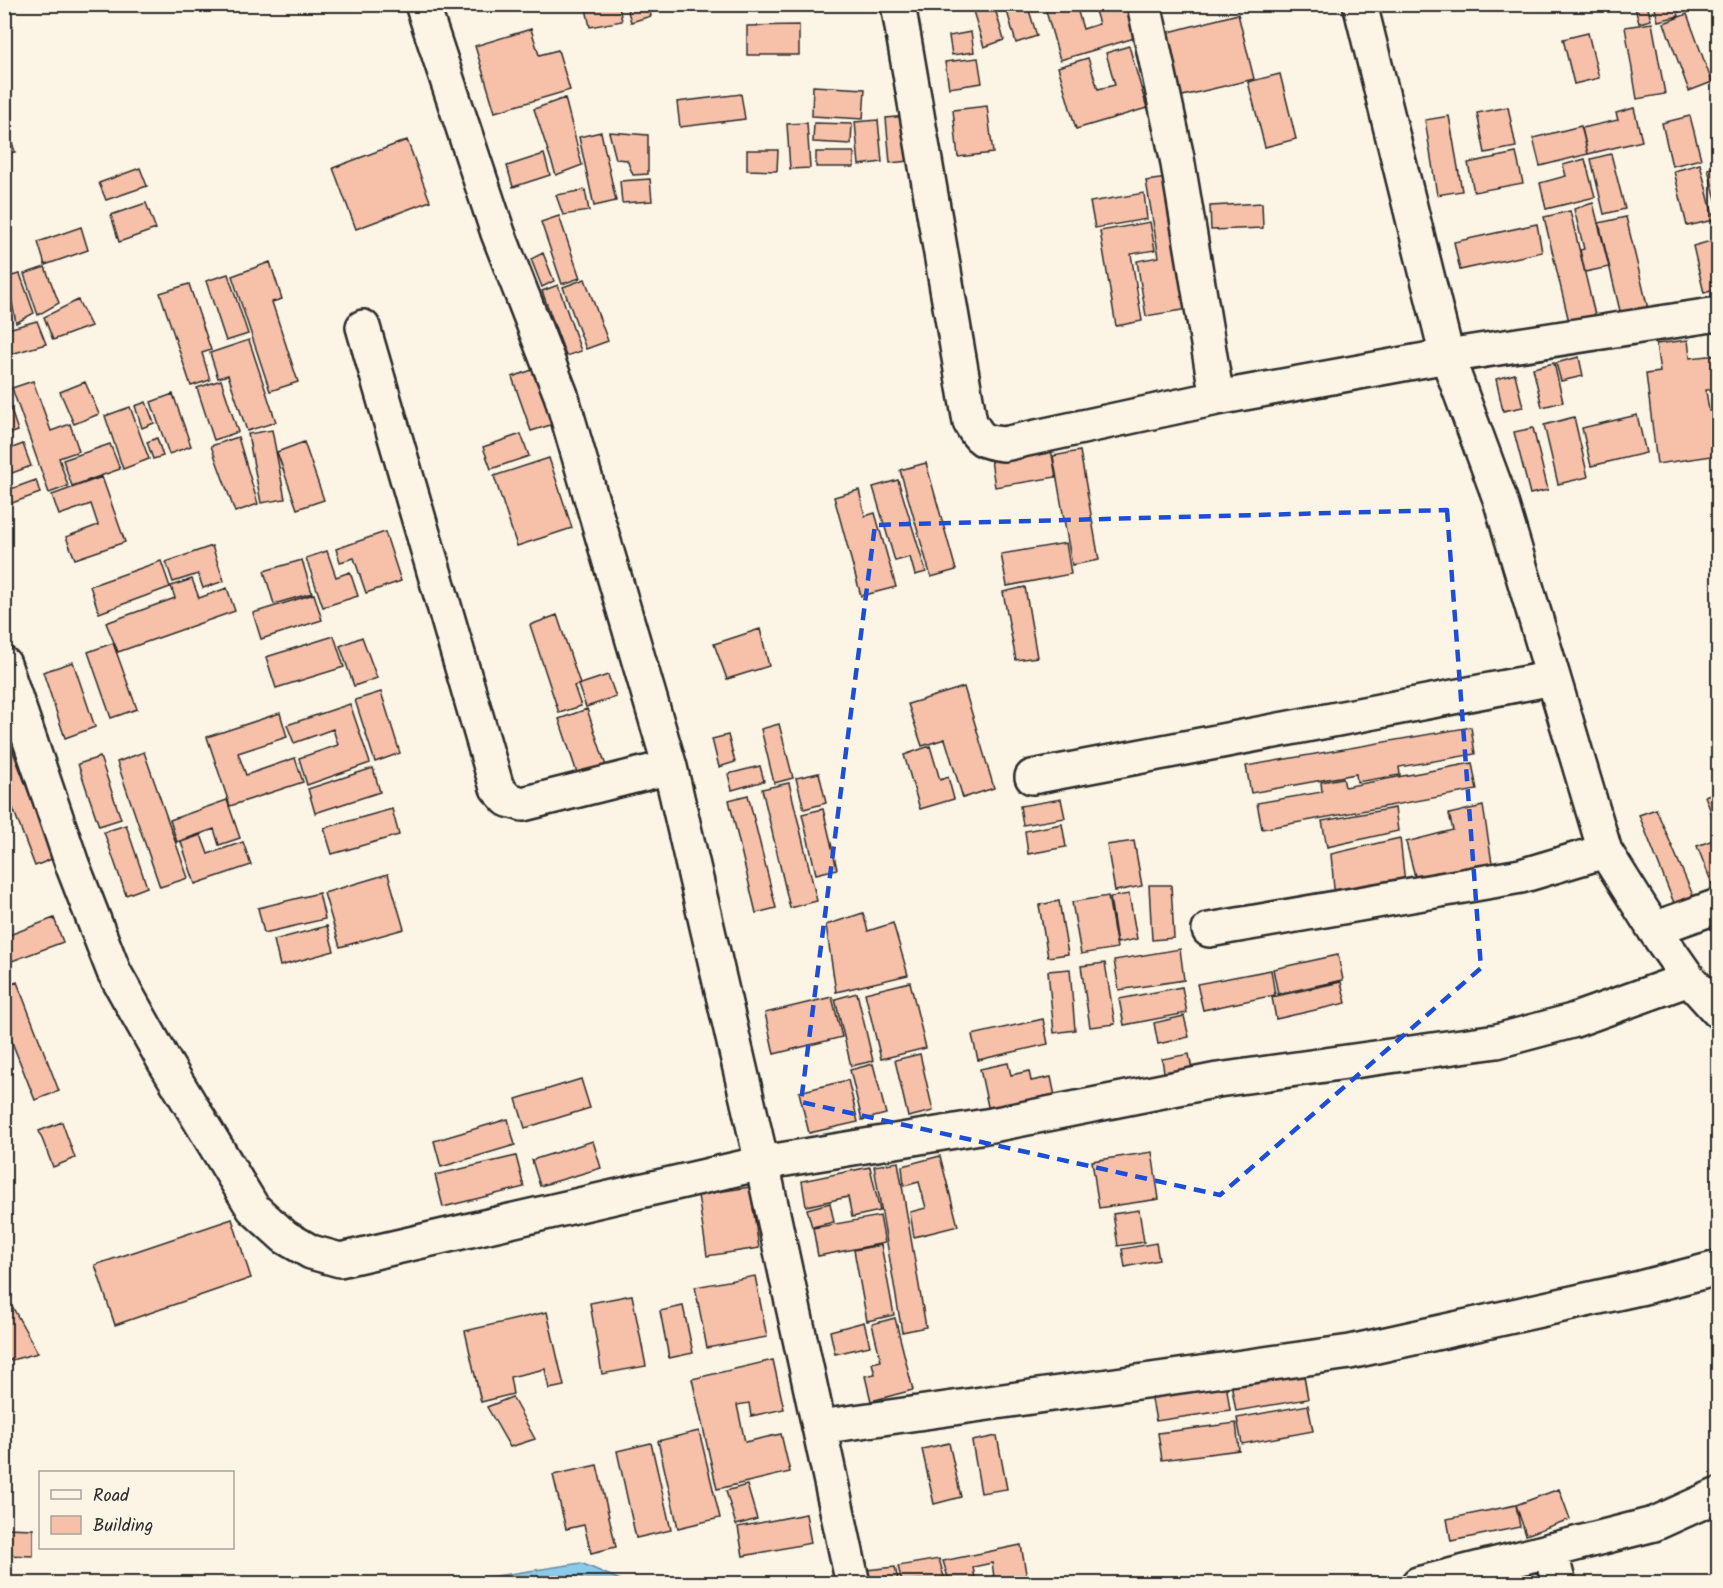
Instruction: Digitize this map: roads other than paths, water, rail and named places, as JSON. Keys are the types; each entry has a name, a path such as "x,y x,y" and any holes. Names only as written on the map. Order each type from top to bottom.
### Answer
{"street":[{"path":"422,4 498,233 561,395 670,767 762,1163 853,1584"},
{"path":"898,4 970,422 978,437 988,443 1004,444 1216,398 1447,356 1719,314"},
{"path":"1144,4 1177,158 1216,398"},
{"path":"1360,4 1447,356 1500,499 1605,850 1654,929 1689,979 1719,1011"},
{"path":"363,327 497,788 508,800 523,804 670,767"},
{"path":"4,664 72,864 114,972 164,1061 253,1208 285,1238 311,1252 340,1260 762,1163 992,1125 1218,1080 1497,1041 1572,1021 1689,979"},
{"path":"1032,777 1553,678"},
{"path":"1209,930 1521,876 1605,850"},
{"path":"1654,929 1719,906"},
{"path":"819,1427 1350,1352 1640,1288 1719,1268"},
{"path":"1418,1584 1654,1524 1719,1494"},
{"path":"1550,1551 1558,1584"}],"water":[{"path":"581,1563 627,1583 450,1583"}]}
